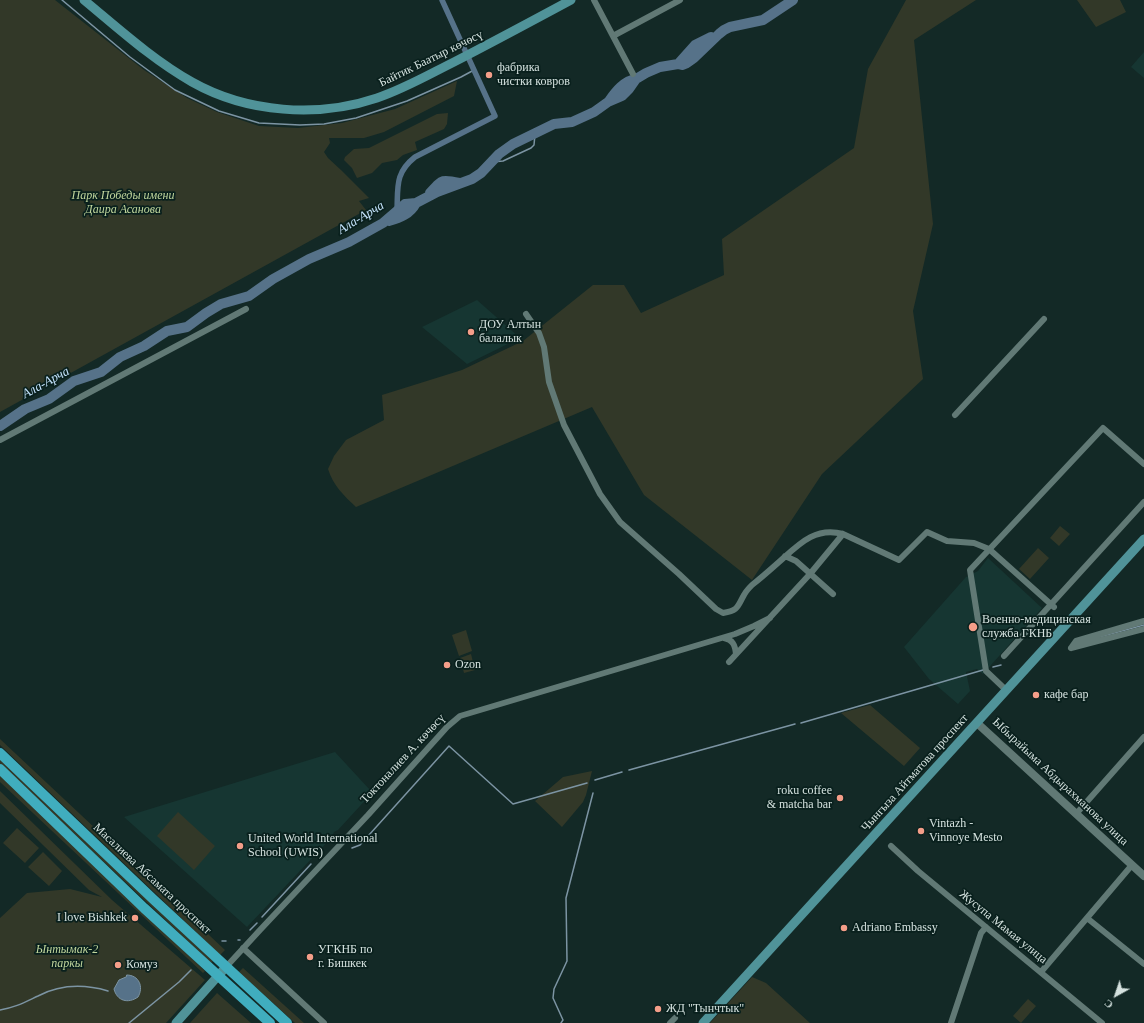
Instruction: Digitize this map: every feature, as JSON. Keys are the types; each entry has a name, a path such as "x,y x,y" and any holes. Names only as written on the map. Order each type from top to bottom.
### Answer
{"main road":[{"name":"Байтик Баатыр көчөсү","path":"84,0 149,54 193,83 231,99 270,108 313,110 361,103 405,87 571,0"},
{"name":"Чынгыза Айтматова проспект","path":"703,1023 1144,539"},
{"name":"Масалиева Абсамата проспект","path":"0,753 226,967 288,1023"},
{"path":"0,769 112,877 270,1023"},
{"name":"Токтоналиев А. көчөсү","path":"176,1023 226,967"}],"street":[{"path":"594,0 633,74"},
{"path":"613,36 680,0"},
{"path":"0,440 246,310"},
{"path":"526,314 539,333 544,347 549,382 564,425 600,494 620,522 674,569 716,609 723,613 730,612 737,608 745,593 752,585 804,540 820,533 834,532 844,534 899,560 927,532 947,541 974,543 988,549 1052,606"},
{"path":"955,415 1044,319"},
{"path":"1006,690 986,671 970,570 988,549 1103,428 1144,464"},
{"path":"1004,656 1052,606 1144,502"},
{"path":"729,662 810,574 844,534"},
{"path":"785,556 796,561 833,594"},
{"name":"Токтоналиев А. көчөсү","path":"226,967 368,815 447,727 460,716 724,638 745,631 770,618"},
{"path":"1144,621 1076,641 1073,646 1144,628"},
{"path":"724,638 729,639 734,644 736,654"},
{"name":"Ыбырайыма Абдырахманова улица","path":"977,723 1144,876"},
{"path":"1076,814 1144,737"},
{"name":"Жусупа Мамая улица","path":"891,846 918,871 1102,1023"},
{"path":"1041,972 1132,865"},
{"path":"1087,918 1144,964"},
{"path":"951,1023 980,933 986,927"},
{"path":"243,948 324,1023"},
{"path":"670,1023 675,1018"}],"shaded area":[{"path":"1144,52 1144,78 1131,67"},
{"name":"ДОУ Алтын балалык","path":"477,300 520,338 467,364 422,327"},
{"name":"Военно-медицинская служба ГКНБ","path":"988,558 1042,608 983,674 977,669 966,672 970,691 958,704 929,679 904,647 966,577 978,571"},
{"name":"United World International School (UWIS)","path":"335,752 370,790 371,794 247,927 124,817"},
{"path":"127,975 137,979 140,986 140,993 138,997 127,1001 120,999 115,993 114,989 119,980"}],"green space":[{"name":"Парк Победы имени Даира Асанова","path":"0,0 55,0 144,70 187,98 217,112 259,126 298,128 342,123 395,109 457,81 454,96 384,132 364,138 329,138 330,143 324,152 328,158 369,198 359,201 366,210 0,412"},
{"path":"906,0 976,0 914,40 933,224 913,311 923,379 822,474 752,580 644,495 592,407 356,507 343,494 330,475 328,469 334,456 346,440 384,420 382,395 462,370 523,341 593,285 624,285 641,313 724,275 722,239 854,148 868,69"},
{"path":"1077,0 1120,0 1126,12 1096,27"},
{"path":"448,113 447,124 444,129 415,142 417,150 403,155 397,160 382,163 372,173 357,178 352,168 344,160 345,157 354,149 369,148 437,114"},
{"path":"1060,526 1070,534 1059,546 1050,538"},
{"path":"1038,548 1049,558 1030,579 1019,569"},
{"path":"466,630 472,651 459,656 452,635"},
{"path":"471,654 475,670 464,673 460,658"},
{"path":"870,705 920,748 904,766 841,713"},
{"path":"0,739 225,950 220,955 0,745"},
{"path":"0,759 213,961 211,963 0,764"},
{"path":"592,771 583,802 562,827 535,801 563,777"},
{"path":"0,775 205,971 203,973 0,782"},
{"name":"Ынтымак-2 паркы","path":"0,791 112,900 205,980 166,1023 0,1023 0,918 27,893 70,889 102,897 89,890 0,803"},
{"path":"178,812 215,846 194,870 157,836"},
{"path":"17,828 39,848 25,863 3,843"},
{"path":"43,852 62,871 49,886 28,867"},
{"path":"243,968 304,1023 295,1023 239,972"},
{"path":"752,977 766,983 810,1023 710,1023"},
{"path":"217,993 251,1023 190,1023"},
{"path":"1028,999 1036,1006 1021,1023 1013,1016"}],"waterway":[{"path":"62,0 130,57 175,90 219,111 259,123 300,125 324,124 356,118 407,101 474,70"},
{"path":"397,210 398,187 401,174 415,157 495,116 442,0"},
{"name":"Ала-Арча","path":"0,426 25,409 49,399 74,381 101,372 120,357 144,346 167,331 187,327 221,304 249,296 273,279 309,259 349,242 383,223 405,204 416,203 437,192 472,179 481,173 499,154 513,144 554,124 572,122 594,112 608,102 622,96 636,79 646,73 660,67 678,64 682,65 687,63 724,30 730,27 763,20 793,0"},
{"path":"678,64 695,45 711,37"},
{"path":"609,101 617,90 624,84 636,79"},
{"path":"492,162 503,161 531,148 534,145 535,134"},
{"path":"430,193 443,181 460,183"},
{"path":"389,221 404,215 411,210 416,203"},
{"path":"1092,639 1144,625"},
{"path":"993,667 1001,665"},
{"path":"801,723 983,670"},
{"path":"629,770 795,724"},
{"path":"352,848 360,845 449,746 513,804 587,783"},
{"path":"595,780 622,772"},
{"path":"561,1023 563,1020 553,998 554,989 567,961 566,898 593,793"},
{"path":"262,917 311,864"},
{"path":"250,930 257,923"},
{"path":"129,1023 179,982 191,970"},
{"path":"0,1010 24,1003 47,992 64,987 81,986 108,991"}],"place":[{"name":"фабрика чистки ковров","path":"489,75"},
{"name":"ДОУ Алтын балалык","path":"471,332"},
{"name":"Военно-медицинская служба ГКНБ","path":"973,627"},
{"name":"Ozon","path":"447,665"},
{"name":"кафе бар","path":"1036,695"},
{"name":"roku coffee & matcha bar","path":"840,798"},
{"name":"Vintazh - Vinnoye Mesto","path":"921,831"},
{"name":"United World International School (UWIS)","path":"240,846"},
{"name":"I love Bishkek","path":"135,918"},
{"name":"Adriano Embassy","path":"844,928"},
{"name":"УГКНБ по г. Бишкек","path":"310,957"},
{"name":"Комуз","path":"118,965"},
{"name":"ЖД \"Тынчтык\"","path":"658,1009"}]}
